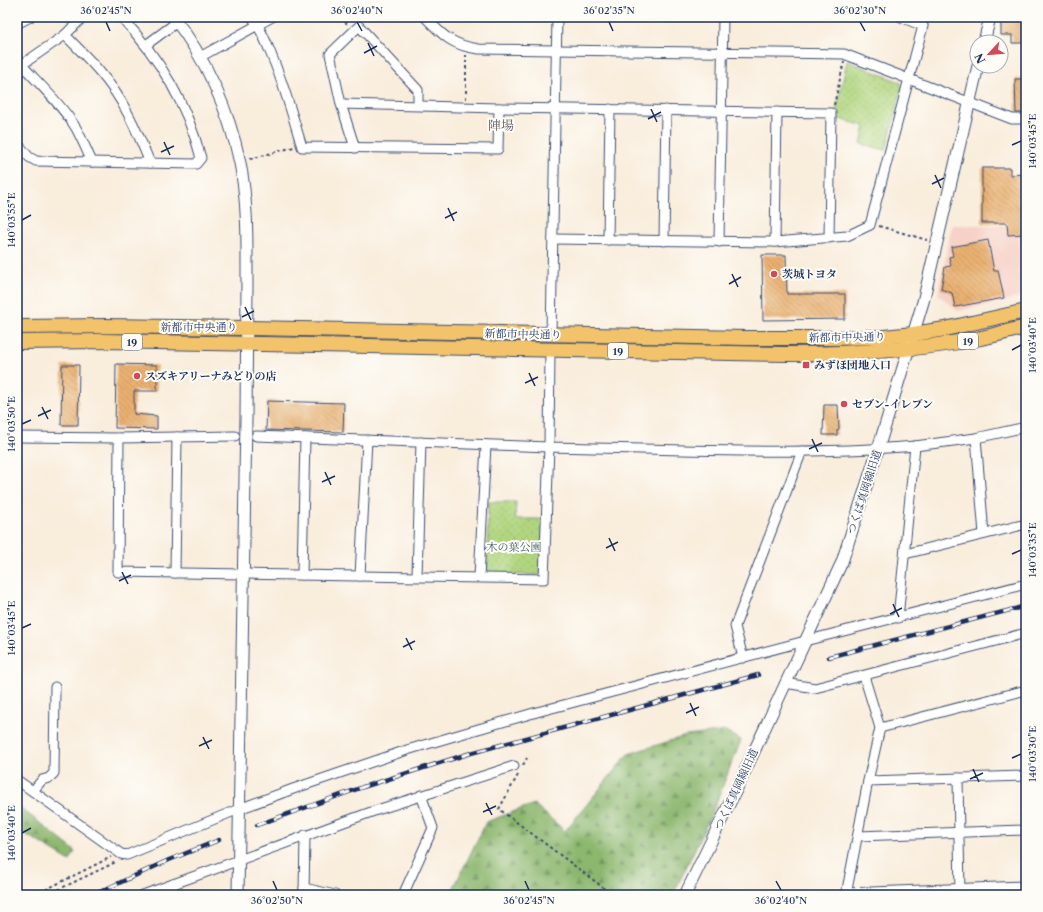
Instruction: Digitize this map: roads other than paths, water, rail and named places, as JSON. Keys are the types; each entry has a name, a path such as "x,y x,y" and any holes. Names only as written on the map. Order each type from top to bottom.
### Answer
{"main road":[{"name":"新都市中央通り","path":"17,327 104,326 832,338 884,337 913,334 960,326 1026,310"},
{"name":"新都市中央通り","path":"17,342 102,342 835,354 908,350 978,339 1026,326"}],"street":[{"path":"17,24 30,17"},
{"path":"83,17 65,35 19,66 46,90 67,116 82,140 92,162"},
{"path":"17,143 29,157 36,161 196,164 201,158 184,108 165,74 146,45 121,17"},
{"path":"252,17 267,43 284,86 302,147 498,150 499,108"},
{"path":"200,57 272,17"},
{"path":"425,17 439,32 451,41 466,48 846,55 1012,119 1026,119"},
{"path":"551,334 554,108 557,17"},
{"path":"719,242 724,17"},
{"path":"553,239 775,242 847,236 870,225 923,26 901,17"},
{"path":"986,34 990,17"},
{"path":"146,45 175,20 200,57 214,86 235,142 243,184 247,228 247,345 242,574 238,895"},
{"path":"354,148 341,104 330,54 359,26 418,90 418,105"},
{"path":"65,35 94,65 116,94 136,130 150,163"},
{"name":"つくば真岡線旧道","path":"685,895 738,786 842,562 922,302 976,74"},
{"path":"341,104 831,113 829,238"},
{"path":"608,240 610,110"},
{"path":"664,241 666,110"},
{"path":"775,242 777,112"},
{"path":"120,438 118,572 544,578 549,447 550,350"},
{"path":"256,436 549,447 802,451 878,449 915,446 976,438 1026,427"},
{"path":"17,437 120,438 235,436"},
{"path":"175,573 177,437"},
{"path":"302,575 305,438"},
{"path":"976,438 984,534"},
{"path":"360,576 367,440"},
{"path":"417,576 421,442"},
{"path":"479,577 486,445"},
{"path":"898,618 915,446"},
{"path":"743,658 735,626 802,451"},
{"path":"905,554 1026,524"},
{"path":"17,780 121,854 130,854 239,809 358,767 468,732 544,710 1026,584"},
{"path":"785,683 815,688 1026,633"},
{"path":"864,676 880,728 868,780 846,894 960,892 1026,886"},
{"path":"33,791 42,780 48,778 54,773 55,687"},
{"path":"880,728 1026,690"},
{"path":"143,895 305,835 421,795 514,766"},
{"path":"868,780 1026,776"},
{"path":"958,778 960,892"},
{"path":"403,895 433,828 421,795"},
{"path":"858,836 1026,830"},
{"path":"305,835 304,892 335,895"},
{"path":"173,884 173,895"}],"railway":[{"path":"829,657 1026,606"},
{"path":"257,825 363,787 471,753 758,675"},
{"path":"93,895 169,860 219,840"}],"place":[{"name":"茨城トヨタ","path":"774,274"},
{"name":"みずほ団地入口","path":"806,365"},
{"name":"スズキアリーナみどりの店","path":"137,376"},
{"name":"セブン-イレブン","path":"844,404"}],"district":[{"name":"陣場","path":"501,125"}],"park label":[{"name":"木の葉公園","path":"514,547"}]}
